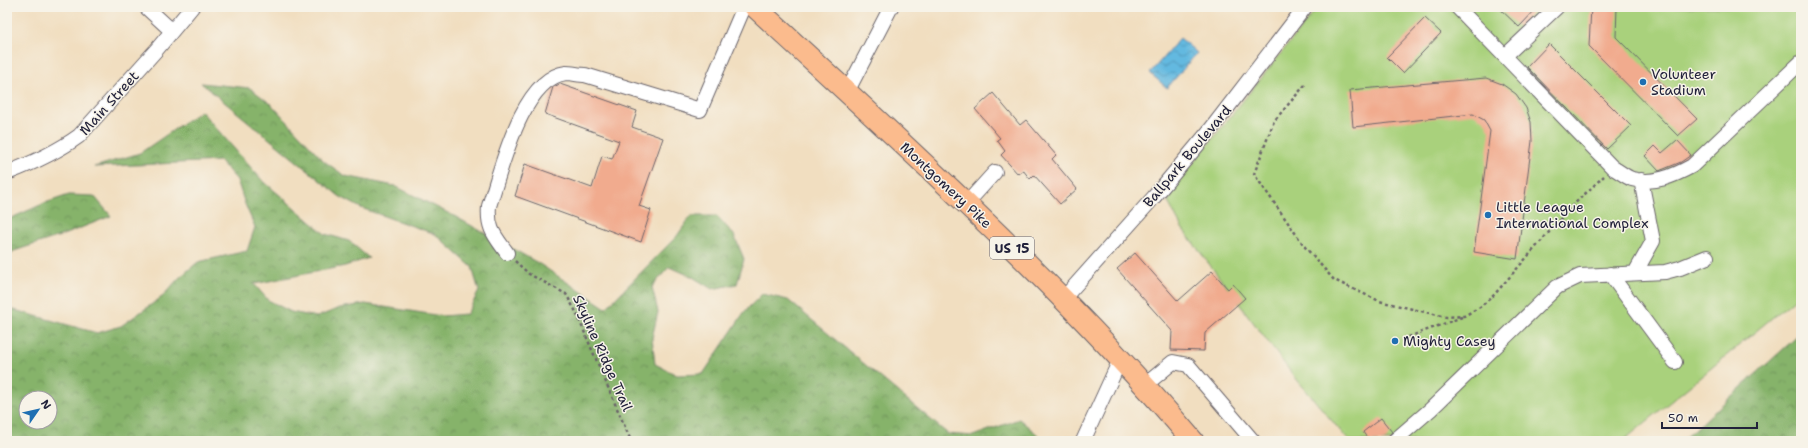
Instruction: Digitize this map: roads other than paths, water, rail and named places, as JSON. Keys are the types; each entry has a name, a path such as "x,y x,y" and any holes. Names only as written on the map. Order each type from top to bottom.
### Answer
{"highway":[{"name":"Montgomery Pike","path":"755,7 967,204 1063,299 1193,441"}],"street":[{"path":"146,7 172,31"},
{"name":"Main Street","path":"7,173 35,162 66,146 79,136 192,7"},
{"path":"507,253 492,230 488,220 488,206 518,121 529,100 542,84 567,73 585,75 700,110 744,7"},
{"path":"846,92 891,7"},
{"name":"Ballpark Boulevard","path":"1063,299 1154,197 1206,135 1305,7"},
{"path":"1457,7 1613,168 1631,179 1655,180 1674,176 1692,166 1801,62"},
{"path":"1505,56 1557,7"},
{"path":"967,204 995,172"},
{"path":"1635,273 1653,241 1641,180"},
{"path":"1394,441 1431,409 1557,287 1580,276 1665,272 1680,268 1707,257"},
{"path":"1610,274 1675,362"},
{"path":"1082,441 1120,360"},
{"path":"1144,386 1173,362 1188,365 1253,441"}],"water":[{"path":"1180,38 1197,53 1167,88 1150,73"}],"place":[{"name":"Volunteer Stadium","path":"1643,82"},
{"name":"Little League International Complex","path":"1488,215"},
{"name":"Mighty Casey","path":"1395,341"}]}
